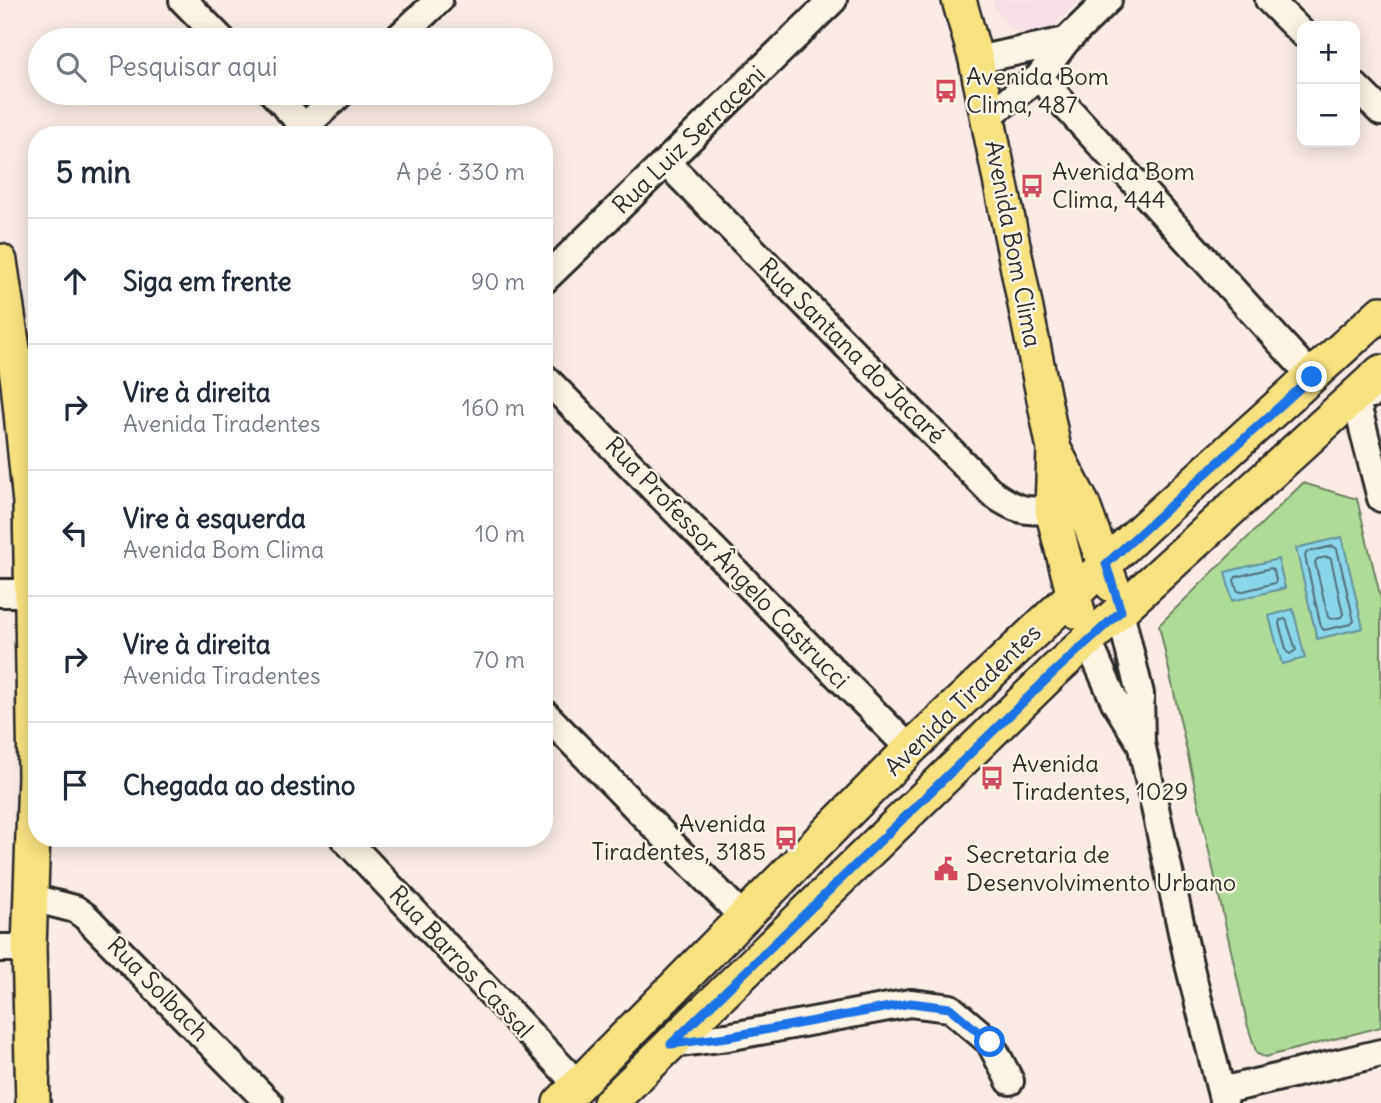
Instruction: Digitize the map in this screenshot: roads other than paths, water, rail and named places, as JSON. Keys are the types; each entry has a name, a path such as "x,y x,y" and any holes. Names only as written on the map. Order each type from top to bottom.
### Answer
{"main road":[{"name":"Avenida Bom Clima","path":"958,0 976,60 988,116 1054,449 1052,510 1072,596 1088,641"},
{"path":"0,261 28,378"},
{"name":"Avenida Tiradentes","path":"569,1094 910,749 1106,564 1381,313"},
{"name":"Avenida Tiradentes","path":"610,1103 1088,641 1368,395 1381,372"},
{"name":"Avenida Bom Clima","path":"1054,449 1082,503 1121,611"},
{"path":"28,516 16,593 28,658"},
{"path":"33,1103 15,948 32,898 34,847"}],"street":[{"path":"183,0 210,28"},
{"path":"409,28 439,0"},
{"name":"Rua Luiz Serraceni","path":"553,271 833,0"},
{"path":"988,116 1039,77 1066,41 1108,0"},
{"path":"1269,0 1297,28"},
{"path":"976,60 1066,41"},
{"path":"1039,77 1312,377"},
{"path":"1360,91 1381,112"},
{"path":"283,105 299,126"},
{"path":"310,126 330,105"},
{"name":"Rua Santana do Jacaré","path":"666,162 993,494 1010,506 1027,512 1052,510"},
{"name":"Rua Professor Ângelo Castrucci","path":"553,386 910,749"},
{"path":"1368,395 1381,498"},
{"name":"Avenida Bom Clima","path":"1121,611 1140,694 1141,743 1189,964 1222,1097"},
{"name":"Avenida Bom Clima","path":"1088,641 1115,702 1141,743"},
{"path":"553,722 743,918"},
{"name":"Rua Barros Cassal","path":"352,847 569,1094"},
{"name":"Rua Solbach","path":"32,898 75,909 85,916 269,1103"},
{"path":"671,1044 727,1037 911,1003 950,1008 990,1042 1010,1081"},
{"path":"1222,1097 1381,1053"}],"water":[{"path":"1342,537 1363,628 1317,639 1296,548"},
{"path":"1278,559 1285,588 1232,601 1225,572"},
{"path":"1293,609 1305,658 1282,664 1269,616"}],"place":[{"name":"Avenida Bom Clima, 487","path":"946,91"},
{"name":"Avenida Bom Clima, 444","path":"1032,186"},
{"name":"Avenida Tiradentes, 1029","path":"992,778"},
{"name":"Avenida Tiradentes, 3185","path":"786,838"},
{"name":"Secretaria de Desenvolvimento Urbano","path":"946,869"}]}
